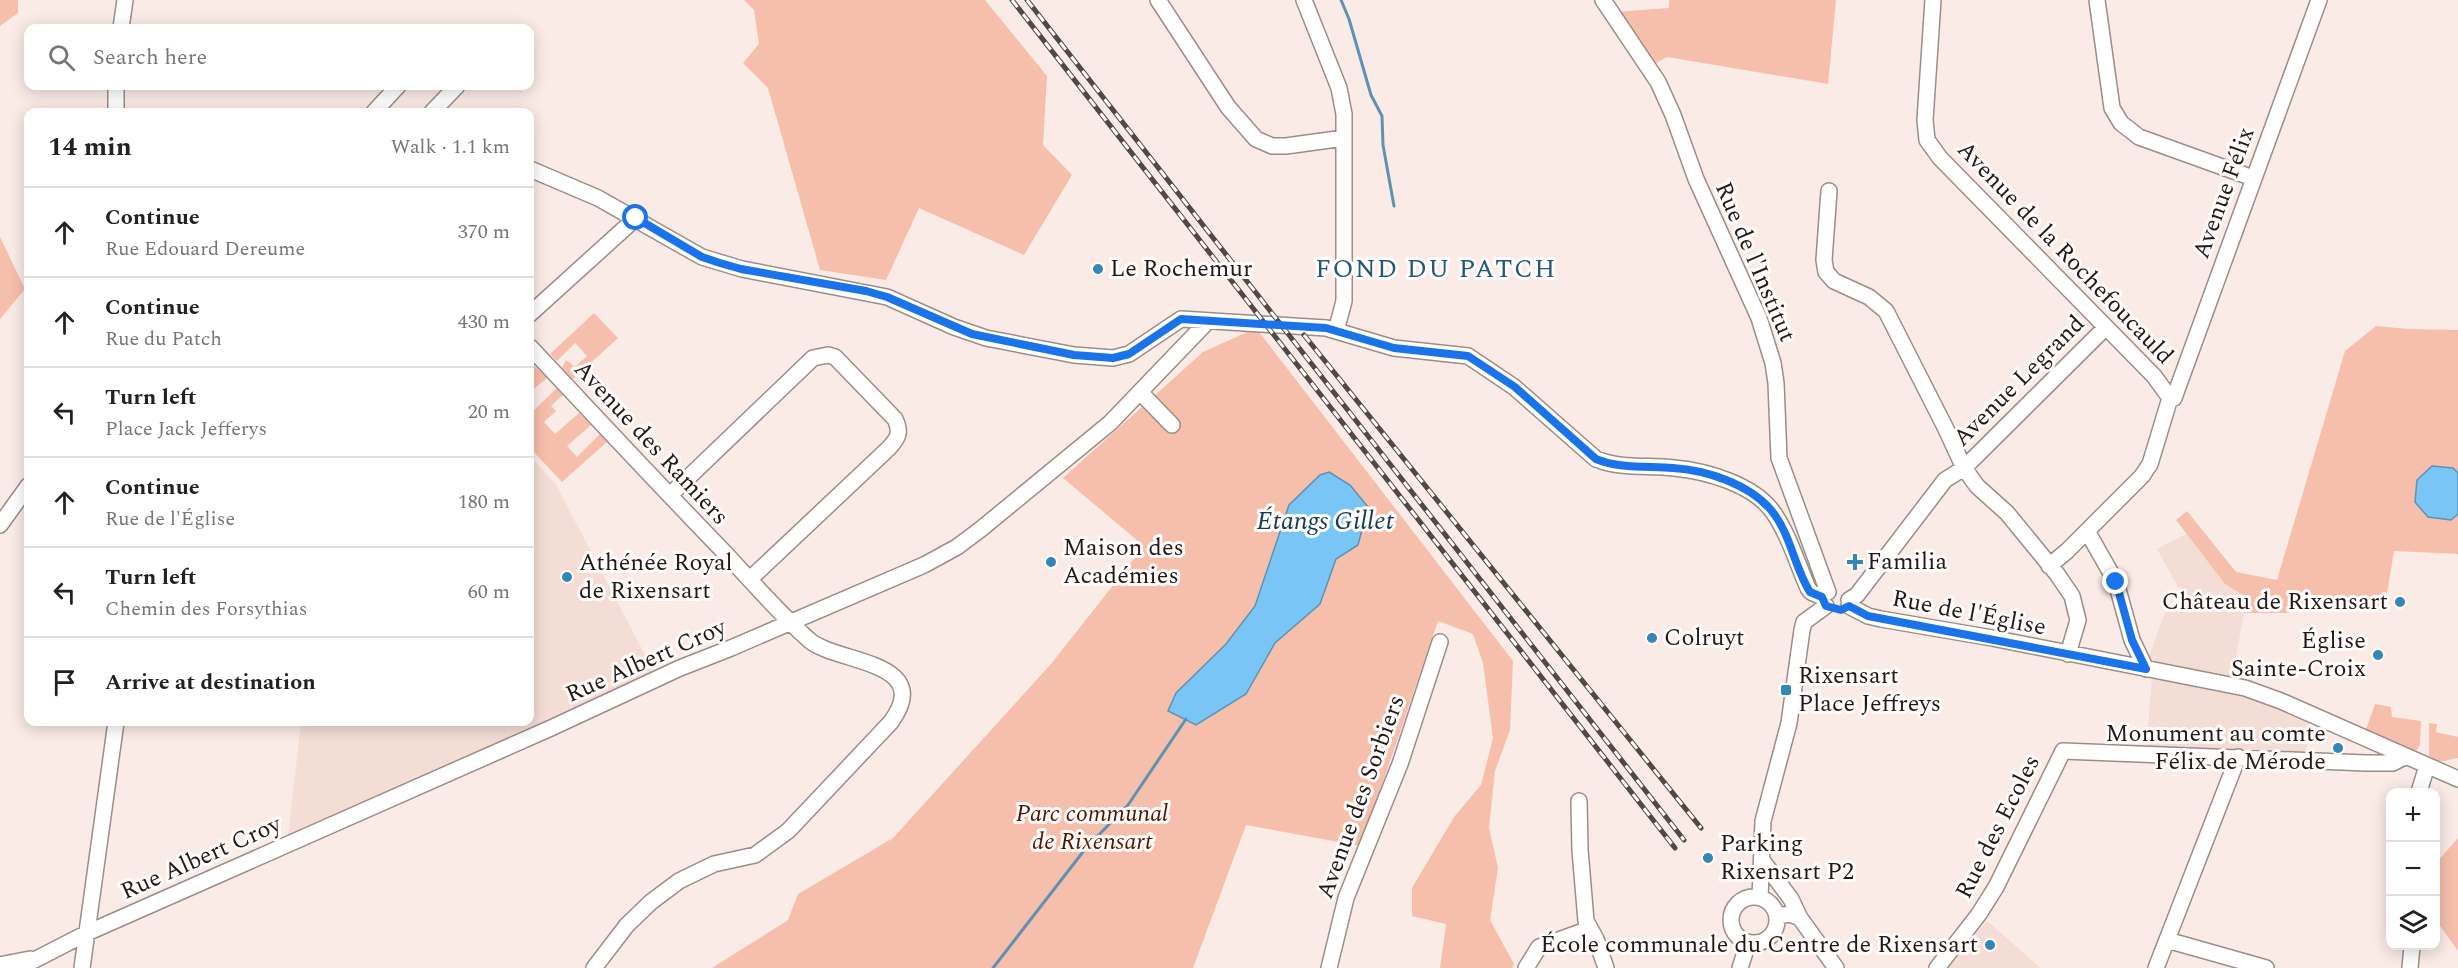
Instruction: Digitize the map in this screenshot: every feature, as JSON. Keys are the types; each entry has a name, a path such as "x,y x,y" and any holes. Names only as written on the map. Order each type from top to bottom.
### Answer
{"street":[{"path":"121,24 124,0"},
{"path":"1158,0 1228,107 1256,139 1272,146 1279,146 1344,138"},
{"path":"1304,0 1339,88 1344,138 1344,301 1336,331"},
{"name":"Rue de l'Institut","path":"1603,0 1658,82 1673,115 1696,179 1759,318 1773,363 1776,383 1779,458 1825,599"},
{"name":"Avenue de la Rochefoucauld","path":"1933,0 1924,120 1927,140 1940,158 2154,376 2170,398 2150,464 2142,476 2049,566"},
{"path":"2097,0 2112,108 2121,123 2139,137 2253,178"},
{"name":"Avenue Félix","path":"2170,398 2174,399 2319,0"},
{"path":"116,108 117,90"},
{"path":"378,108 394,90"},
{"path":"436,108 453,90"},
{"path":"534,171 636,218 702,257 741,269 866,291 887,297 972,334 1074,355 1113,358 1129,354 1181,319 1316,327 1394,348 1468,356 1515,387 1596,459 1610,464 1693,471 1734,484 1758,496 1773,512 1790,544 1810,592 1825,599 1804,622 1802,630 1789,723 1763,821 1760,898"},
{"path":"1828,191 1824,260 1826,272 1834,281 1869,297 1886,311 1964,468 1977,486 2007,513 2072,596 2078,623 2068,654"},
{"path":"534,310 636,218"},
{"name":"Rue Albert Croy","path":"20,968 87,933 551,728 680,668 924,566 957,547 1110,423 1208,321"},
{"name":"Avenue Legrand","path":"1849,603 1945,480 1964,468 2106,327"},
{"name":"Avenue des Ramiers","path":"534,351 810,642 878,667 890,674 902,690 902,702 898,713 788,831 755,855 714,864 679,881 632,920 594,968"},
{"path":"670,495 813,358 821,355 836,357 895,419 899,428 898,438 750,579"},
{"path":"1141,393 1172,425"},
{"path":"0,525 24,492"},
{"path":"2087,531 2116,582 2132,640 2146,669"},
{"name":"Rue de l'Église","path":"1825,599 1838,592 1868,616 2246,688 2281,701 2458,779"},
{"name":"Avenue des Sorbiers","path":"1329,968 1346,898 1400,764 1440,642"},
{"path":"82,968 115,726"},
{"name":"Rue des Ecoles","path":"1937,968 1958,943 1990,896 2063,751 2394,763 2406,756"},
{"path":"2156,968 2238,757"},
{"path":"2420,788 2426,769 2424,764"},
{"path":"1580,801 1582,884 1589,928 1596,939 1606,968"},
{"path":"1762,860 1791,899 1800,918 1836,968"},
{"path":"1760,898 1769,904 1777,916 1774,930 1768,938 1754,944 1740,939 1734,932 1731,917 1740,902 1760,898"},
{"path":"1777,916 1790,914 1800,918"},
{"path":"1526,968 1539,947 1589,928"},
{"path":"2167,940 2266,968"},
{"path":"1740,968 1748,943"},
{"path":"2410,968 2412,950"},
{"name":"Rue Albert Croy","path":"0,965 44,955"}],"shaded area":[{"name":"Athénée Royal de Rixensart","path":"534,460 555,483 654,672 534,726"},
{"path":"2187,534 2225,584 2249,599 2244,613 2232,678 2146,664 2165,613 2186,601 2157,549"},
{"path":"2152,678 2243,694 2314,721 2305,753 2146,750"},
{"name":"Athénée Royal de Rixensart","path":"301,726 533,726 288,836"},
{"name":"École communale du Centre de Rixensart","path":"1987,921 2041,968 1944,968"}],"green space":[{"path":"0,0 18,0 18,13 0,26"},
{"path":"744,0 985,0 1047,76 1043,145 1072,175 1024,255 919,208 886,280 820,270 768,88 743,63 759,44 754,10"},
{"path":"1669,0 1836,0 1828,84 1667,57 1651,66 1614,12 1669,8"},
{"path":"0,237 24,290 0,319"},
{"path":"594,313 618,338 573,379 562,368 566,360 575,367 587,356 575,343 557,361 550,354"},
{"path":"2376,326 2458,330 2458,554 2394,551 2384,611 2363,603 2328,597 2287,613 2244,613 2249,599 2225,584 2176,520 2187,511 2236,572 2277,580 2345,351"},
{"name":"Parc communal de Rixensart","path":"1256,328 1513,661 1510,730 1495,771 1489,828 1498,868 1490,920 1514,964 1512,968 1440,968 1446,924 1412,916 1412,888 1454,817 1481,785 1493,738 1483,663 1473,634 1438,621 1361,846 1246,825 1193,968 712,968 788,920 798,894 893,838 1051,664 1144,546 1063,478 1203,352","holes":["1329,472 1367,507 1358,545 1336,559 1320,604 1275,643 1246,694 1196,725 1169,711 1176,693 1226,644 1256,606 1289,505 1320,475"]},
{"path":"534,366 547,378 534,387"},
{"path":"557,388 563,395 551,406 556,411 544,422 555,434 579,413 591,425 567,446 577,457 600,434 607,442 562,482 534,452 534,410"},
{"path":"2375,704 2391,707 2392,717 2421,721 2420,745 2417,750 2411,751 2365,732"},
{"path":"2429,723 2437,724 2436,732 2458,737 2458,758 2438,762 2429,758"},
{"path":"2458,838 2458,951 2440,926 2440,859"}],"water":[{"path":"2432,466 2453,468 2458,473 2458,514 2451,520 2428,517 2415,502 2417,480"},
{"name":"Étangs Gillet","path":"1329,472 1350,485 1368,507 1358,545 1336,559 1320,604 1275,643 1246,694 1196,725 1168,711 1176,693 1226,644 1255,606 1289,505 1320,475"}],"waterway":[{"path":"1341,0 1349,19 1371,95 1382,116 1383,145 1394,206"},
{"path":"993,968 1086,848 1128,805 1186,719"}],"railway":[{"path":"1012,0 1675,848"},
{"path":"1027,0 1684,840"},
{"path":"1304,335 1701,828"}],"place":[{"name":"Le Rochemur","path":"1098,269"},
{"name":"Maison des Académies","path":"1051,562"},
{"name":"Familia","path":"1855,562"},
{"name":"Athénée Royal de Rixensart","path":"567,577"},
{"name":"Château de Rixensart","path":"2400,602"},
{"name":"Colruyt","path":"1652,638"},
{"name":"Église Sainte-Croix","path":"2378,655"},
{"name":"Rixensart Place Jeffreys","path":"1786,690"},
{"name":"Monument au comte Félix de Mérode","path":"2338,748"},
{"name":"Parking Rixensart P2","path":"1708,858"},
{"name":"École communale du Centre de Rixensart","path":"1990,945"}],"district":[{"name":"FOND DU PATCH","path":"1436,269"}],"route":[{"path":"636,218 702,257 720,263 741,269 866,291 887,297 972,334 1074,355 1113,358 1129,354 1181,319 1326,328 1394,348 1468,356 1515,387 1596,459 1610,464 1693,471 1734,484 1758,496 1773,512 1790,544 1810,592 1822,597 1830,609 1841,610 1849,606 1868,616 1908,625 2146,669 2132,640 2116,582"}]}
